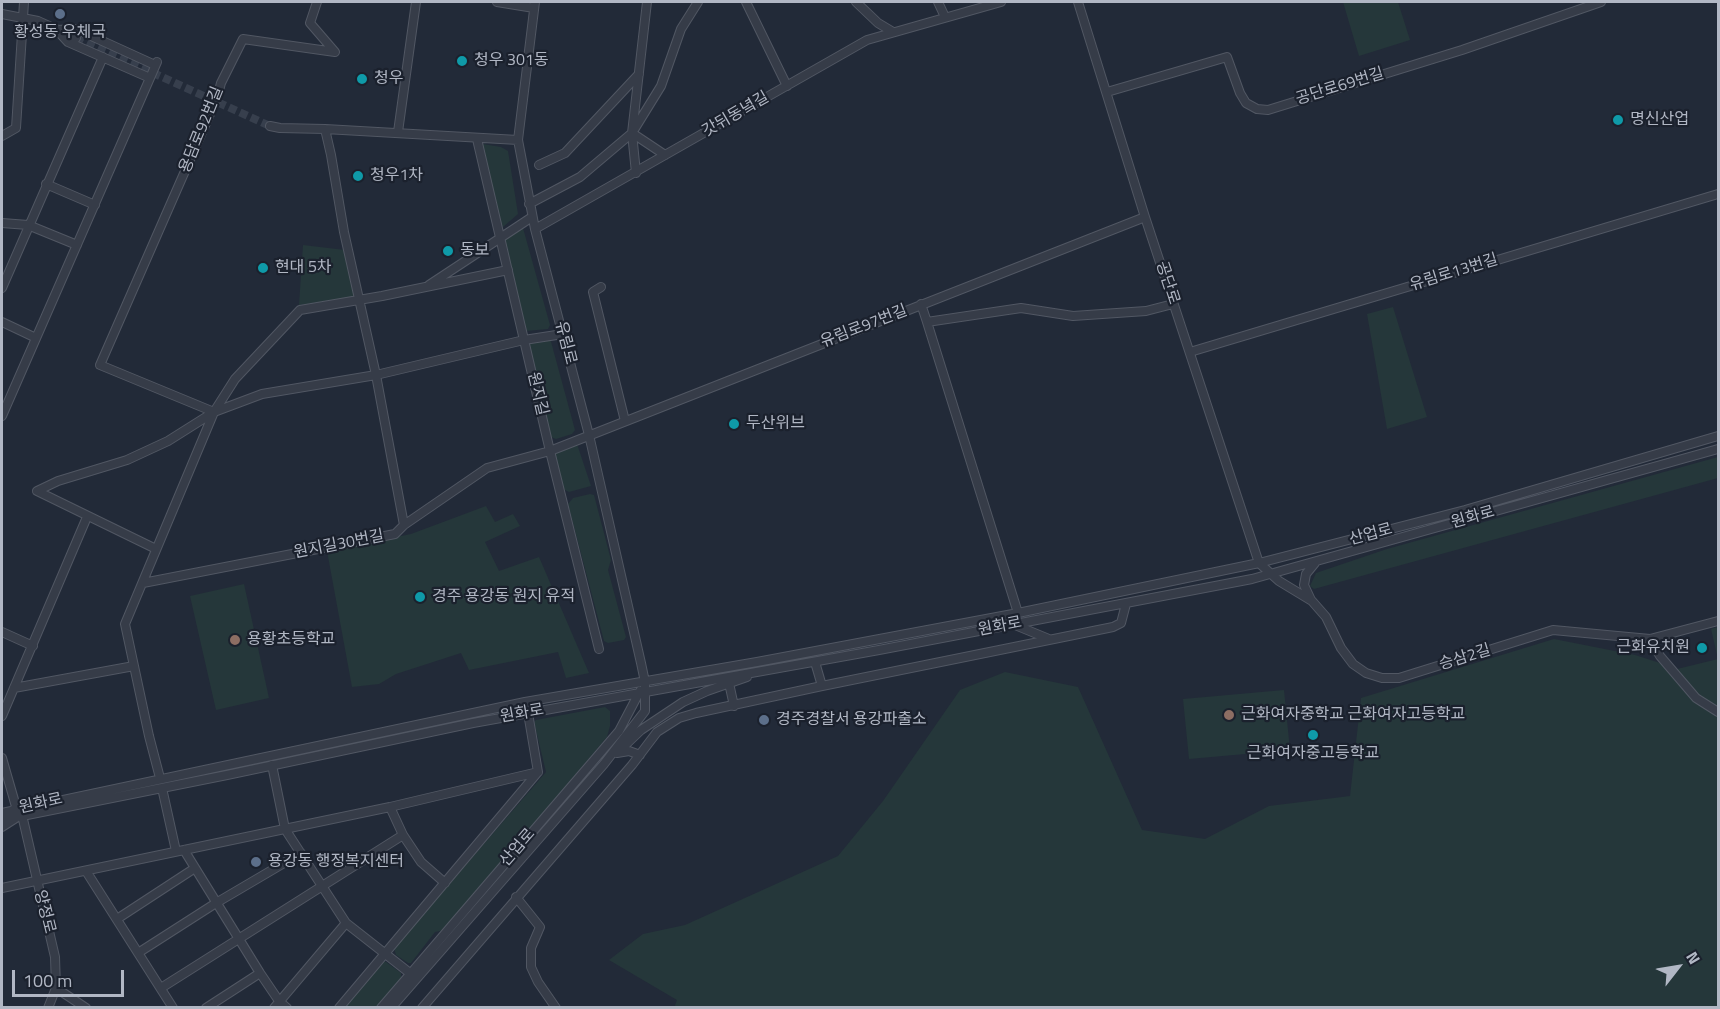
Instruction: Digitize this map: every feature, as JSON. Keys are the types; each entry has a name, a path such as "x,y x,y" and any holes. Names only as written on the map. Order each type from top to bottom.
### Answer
{"street":[{"path":"2,136 16,128 24,2"},
{"name":"용담로92번길","path":"214,412 100,365 217,98 221,83 243,39 335,52 310,23 317,2"},
{"path":"398,132 416,2"},
{"path":"497,2 535,5"},
{"path":"636,173 632,133 647,2"},
{"path":"530,204 580,177 632,133 661,86 681,28 698,2"},
{"path":"746,2 787,86"},
{"path":"856,2 878,23 893,32"},
{"path":"938,2 945,17"},
{"name":"갓뒤동녘길","path":"535,229 867,40 1001,2"},
{"name":"공단로","path":"1078,2 1173,304 1259,564"},
{"name":"공단로69번길","path":"1107,92 1227,57 1246,104 1257,109 1268,110 1462,50 1601,2"},
{"name":"유림로","path":"535,5 518,140 532,217 589,435 645,681"},
{"path":"2,14 38,21 76,38"},
{"path":"2,416 156,63 76,29 57,30"},
{"path":"57,30 68,42 150,78"},
{"path":"2,288 103,57"},
{"path":"539,165 565,153 639,74"},
{"path":"270,126 280,129 398,132 518,140"},
{"path":"324,129 358,300 376,375 404,525"},
{"path":"632,133 665,155"},
{"name":"원지길","path":"477,139 599,649"},
{"path":"46,184 95,205"},
{"name":"유림로13번길","path":"1190,352 1719,194"},
{"path":"425,287 532,217"},
{"path":"921,304 1145,217"},
{"path":"2,223 28,225 77,245"},
{"path":"160,778 125,624 214,412 236,379 300,310 508,270"},
{"path":"601,287 592,292 625,421"},
{"name":"유림로97번길","path":"589,435 921,304 927,322 1021,308 1073,316 1146,311 1173,304"},
{"path":"2,322 36,338"},
{"path":"927,322 1018,613"},
{"path":"156,549 37,491 58,481 127,460 168,441 214,412 262,394 376,375 524,340 563,334"},
{"name":"원지길30번길","path":"143,583 395,534 404,525 487,468 550,451 589,435"},
{"name":"산업로","path":"381,1008 619,731 642,692 645,681 1018,613 1259,564 1465,510 1719,436"},
{"name":"원화로","path":"19,814 162,788 528,713 1014,625 1271,574 1719,449"},
{"path":"2,716 87,516"},
{"path":"1312,601 1304,585 1306,574 1316,562"},
{"name":"승삼2길","path":"1259,564 1312,601 1326,617 1341,648 1353,664 1366,674 1382,678 1399,678 1553,630 1650,639 1719,621"},
{"path":"422,1008 640,755 657,732 679,718 1121,623 1126,604"},
{"path":"1014,625 1050,639"},
{"path":"2,632 33,646"},
{"path":"1650,639 1660,656 1696,699 1719,712"},
{"path":"815,662 822,686"},
{"path":"14,688 134,666"},
{"path":"604,764 641,730 683,702 729,684 784,667"},
{"name":"원화로","path":"2,820 160,778 514,704 645,681"},
{"path":"729,684 734,706"},
{"name":"산업로","path":"395,1006 604,764 645,711 642,692"},
{"path":"339,1008 538,772 528,713"},
{"path":"640,755 637,737 641,730"},
{"path":"618,753 629,751 640,755"},
{"name":"양정로","path":"2,758 37,880 56,957 56,988 48,1008"},
{"path":"272,765 285,829 346,923 411,974"},
{"path":"2,888 390,807 538,772"},
{"path":"162,788 180,851 195,868 277,1004 286,1008"},
{"path":"390,807 403,835 422,862 445,883"},
{"path":"2,811 19,814"},
{"path":"2,827 19,814"},
{"path":"160,988 403,835"},
{"path":"138,953 216,903 301,853"},
{"path":"117,919 195,868"},
{"path":"86,871 173,1008"},
{"path":"516,897 540,927 531,948 531,967 538,982 556,1008"},
{"path":"277,1004 346,923"},
{"path":"206,1008 260,973"},
{"path":"56,988 86,1008"}],"shaded area":[{"path":"1343,2 1398,2 1410,40 1359,56"},
{"path":"483,144 501,147 508,151 518,214 503,227 499,225 481,147"},
{"path":"523,228 550,325 548,329 526,331 503,238"},
{"path":"303,245 345,250 355,297 299,305"},
{"path":"1393,307 1427,417 1387,429 1367,314"},
{"path":"550,338 575,430 572,434 556,439 551,437 528,346 529,342"},
{"path":"576,441 591,486 569,492 563,489 555,454 557,449"},
{"path":"1718,457 1718,478 1314,589 1310,586 1316,573 1387,549"},
{"path":"594,495 611,560 608,570 626,637 624,640 608,643 604,641 568,504 573,498"},
{"path":"486,506 495,522 513,514 520,526 485,542 499,571 539,557 589,673 566,678 558,652 469,670 461,653 396,674 379,684 352,687 327,551 411,534"},
{"path":"244,584 269,698 216,710 190,596"},
{"path":"1718,627 1718,659 1711,629"},
{"path":"1554,639 1635,655 1660,663 1694,702 1718,715 1718,1007 674,1008 677,1000 609,960 643,934 685,925 838,856 883,801 960,690 1005,672 1078,687 1142,830 1205,839 1269,806 1350,796 1361,698"},
{"path":"1718,659 1718,708 1696,692 1677,669"},
{"path":"1284,690 1290,750 1189,759 1183,699"},
{"path":"605,707 610,711 607,737 445,930 435,932 411,963 396,955 394,948 546,772 534,722"},
{"path":"380,962 386,962 401,973 401,981 378,1007 343,1008"}],"tunnel":[{"path":"76,38 270,126"}],"place":[{"name":"황성동 우체국","path":"60,14"},
{"name":"청우 301동","path":"462,61"},
{"name":"청우","path":"362,79"},
{"name":"명신산업","path":"1618,120"},
{"name":"청우1차","path":"358,176"},
{"name":"동보","path":"448,251"},
{"name":"현대 5차","path":"263,268"},
{"name":"두산위브","path":"734,424"},
{"name":"경주 용강동 원지 유적","path":"420,597"},
{"name":"용황초등학교","path":"235,640"},
{"name":"근화유치원","path":"1702,648"},
{"name":"근화여자중학교 근화여자고등학교","path":"1229,715"},
{"name":"경주경찰서 용강파출소","path":"764,720"},
{"name":"근화여자중고등학교","path":"1313,735"},
{"name":"용강동 행정복지센터","path":"256,862"}]}
